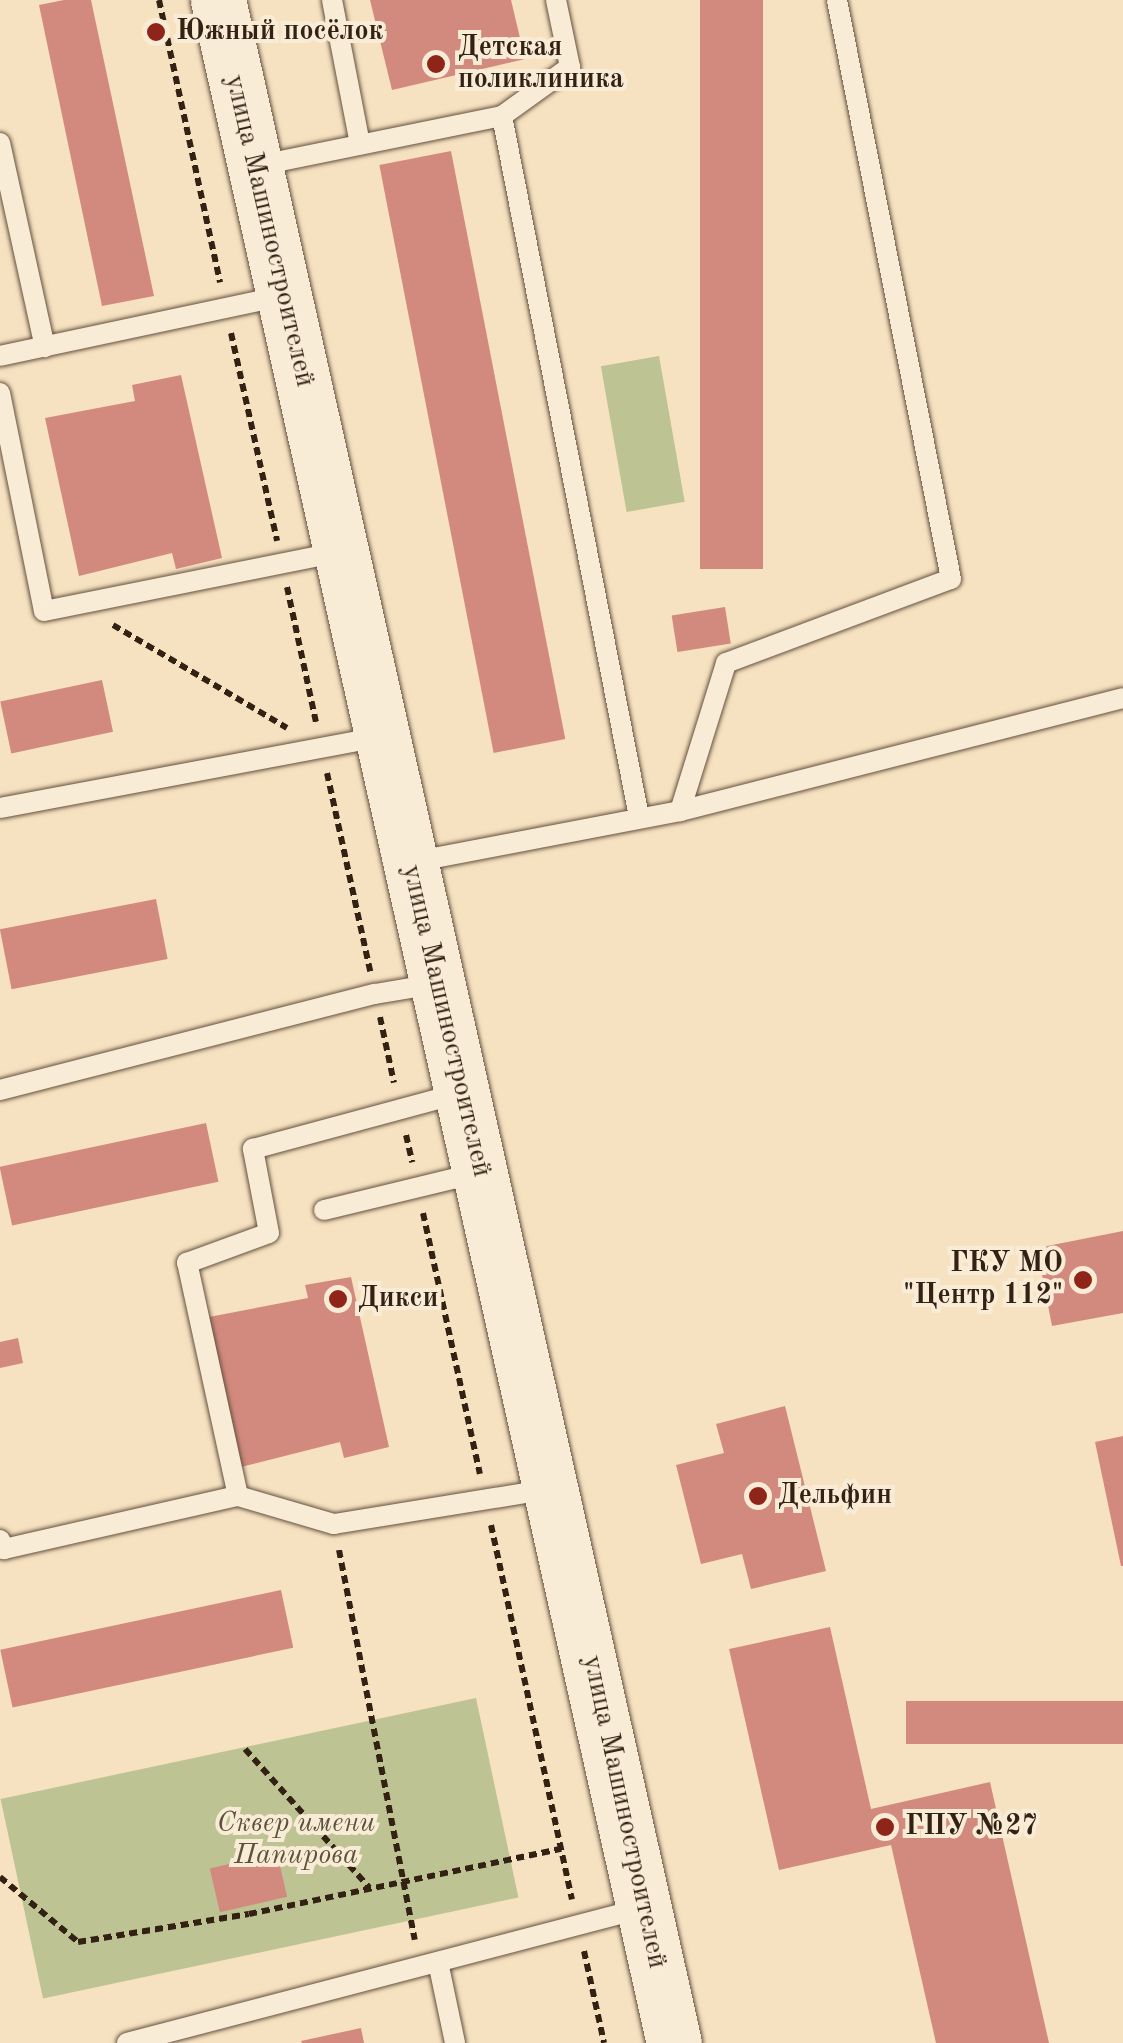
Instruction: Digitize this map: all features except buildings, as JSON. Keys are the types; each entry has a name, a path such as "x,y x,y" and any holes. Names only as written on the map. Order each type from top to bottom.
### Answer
{"street":[{"name":"улица Машиностроителей","path":"218,0 674,2043"}],"lane":[{"path":"332,0 360,144"},
{"path":"254,167 502,116 570,68 556,0"},
{"path":"680,810 726,663 951,579 837,0"},
{"path":"502,116 639,817"},
{"path":"0,143 44,347"},
{"path":"0,356 284,296"},
{"path":"0,392 44,611 341,551"},
{"path":"411,862 680,810 1123,698"},
{"path":"0,808 383,736"},
{"path":"0,1090 375,994 438,983"},
{"path":"238,1496 186,1262 268,1233 253,1149 462,1092"},
{"path":"324,1210 480,1172"},
{"path":"1,1547 238,1496 334,1524 552,1489"},
{"path":"127,2043 646,1907"},
{"path":"430,1964 455,2043"}],"path":[{"path":"77,604 322,748"},
{"path":"334,1524 402,1880 430,1964"},
{"path":"244,1749 368,1888"},
{"path":"0,1877 78,1942 249,1914 561,1849"}],"green space":[{"path":"659,356 685,502 627,512 601,366"},
{"name":"Сквер имени Папирова","path":"476,1698 518,1898 43,1999 1,1799"}],"place":[{"name":"Южный посёлок","path":"156,32"},
{"name":"Детская поликлиника","path":"436,64"},
{"name":"ГКУ МО \"Центр 112\"","path":"1083,1280"},
{"name":"Дикси","path":"338,1299"},
{"name":"Дельфин","path":"758,1496"},
{"name":"ГПУ №27","path":"885,1827"}]}
